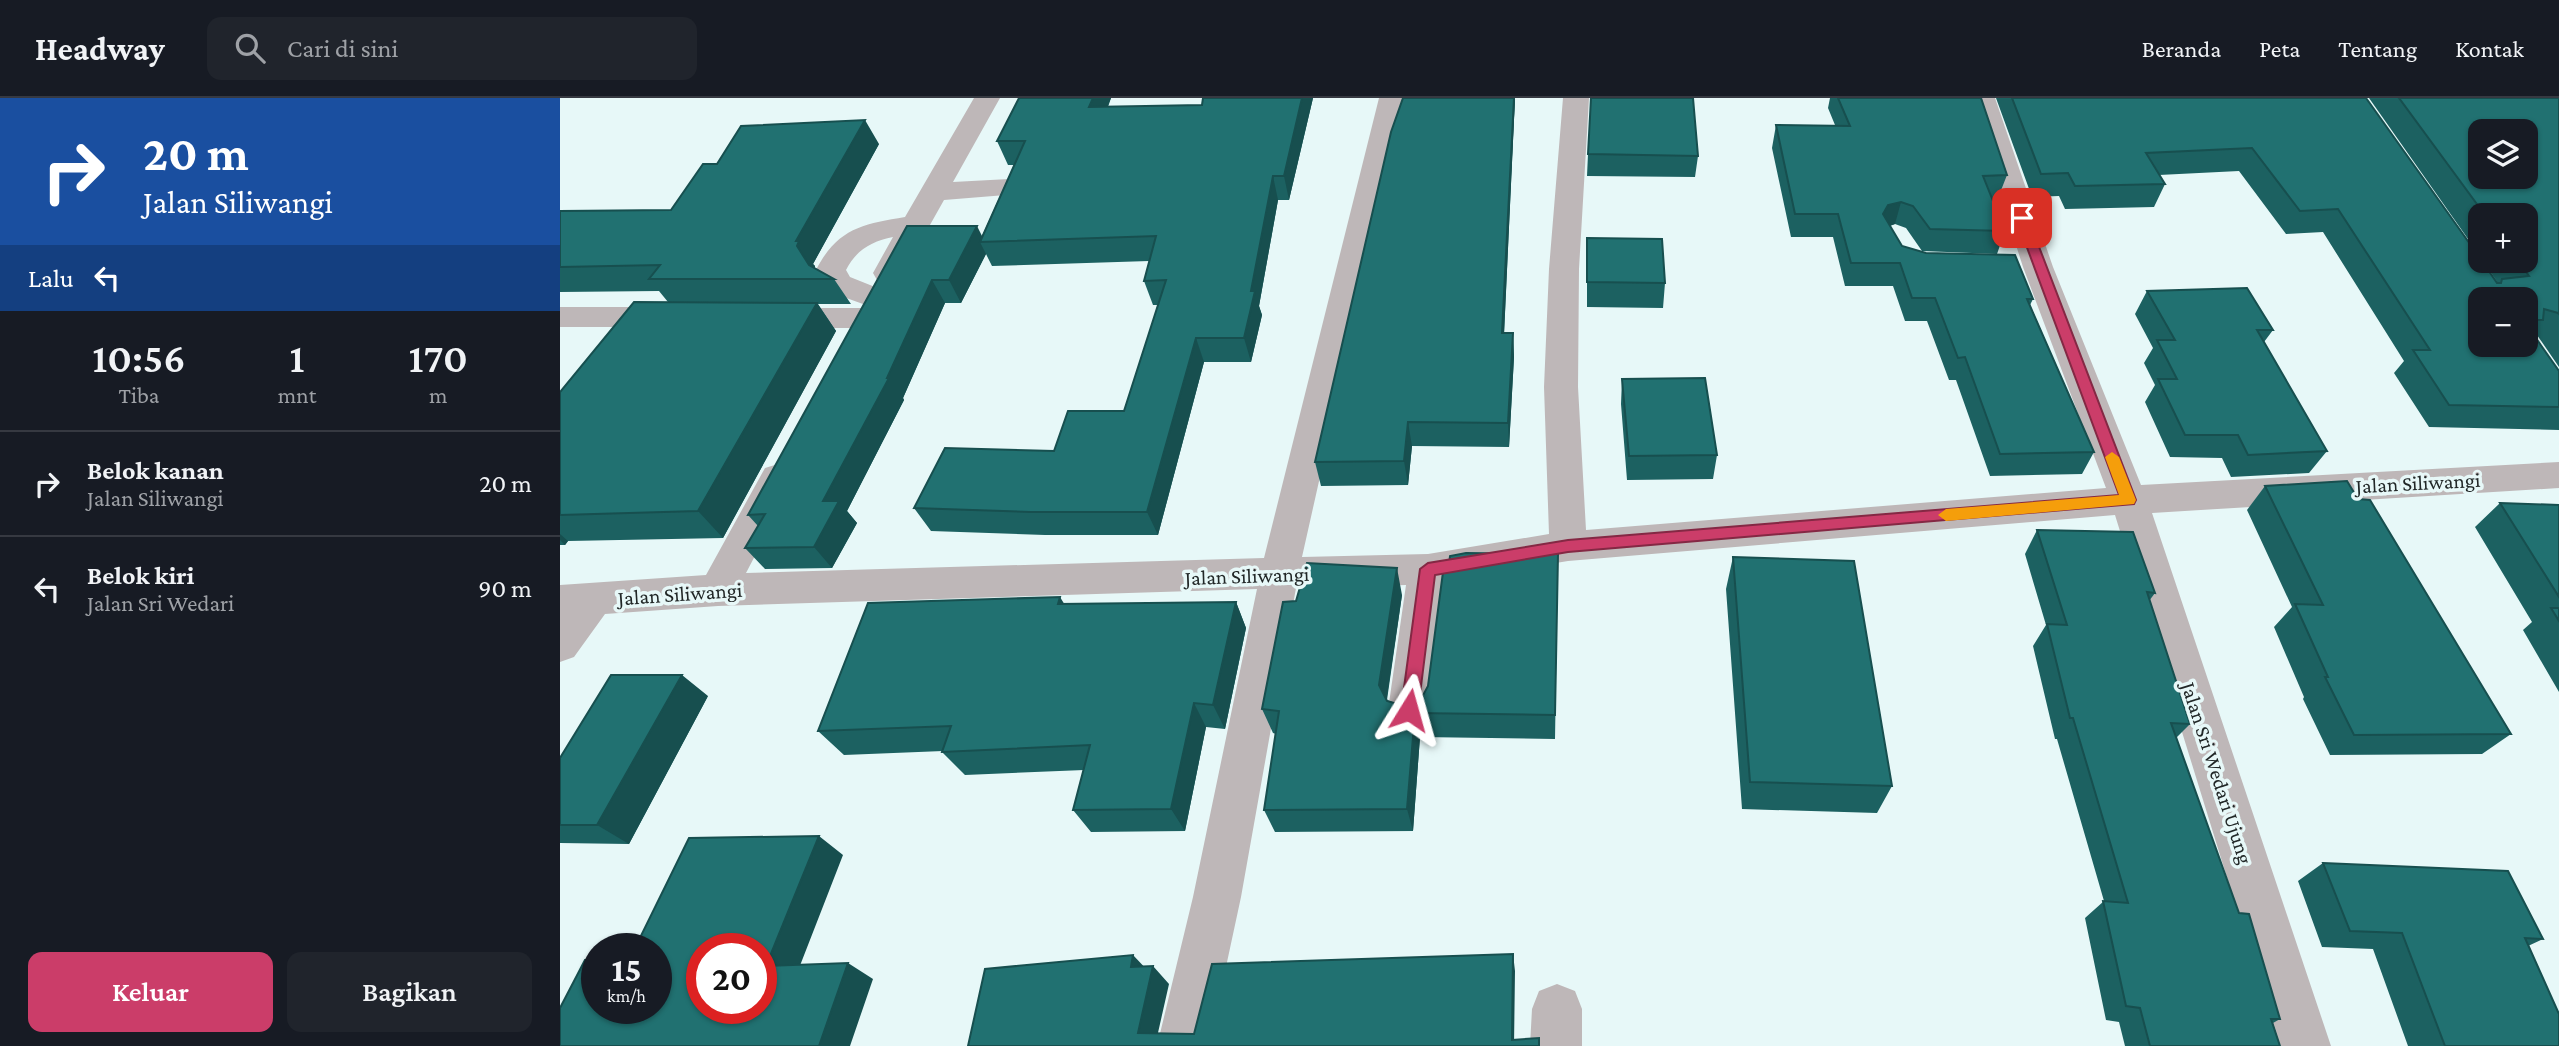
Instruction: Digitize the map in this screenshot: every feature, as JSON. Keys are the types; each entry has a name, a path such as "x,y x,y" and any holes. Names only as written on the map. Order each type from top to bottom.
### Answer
{"street":[{"path":"861,319 987,98"},
{"path":"1182,1046 1217,897 1279,576 1392,98"},
{"path":"1568,546 1561,387 1564,268 1576,98"},
{"name":"Jalan Sri Wedari Ujung","path":"1982,98 2025,266 2129,500 2305,1046"},
{"path":"933,192 1009,188"},
{"path":"861,319 831,270 838,251 854,239 881,230 914,225"},
{"path":"560,317 697,317"},
{"path":"752,318 861,319"},
{"path":"718,590 790,454"},
{"name":"Jalan Siliwangi","path":"576,600 718,590 1279,576 1428,569 1568,546 2129,500 2559,475"},
{"path":"1409,710 1428,569"},
{"path":"560,645 576,600"}],"building":[{"path":"1019,98 1093,98 1089,107 1202,105 1203,98 1302,98 1284,176 1273,176 1251,291 1255,291 1244,338 1196,338 1147,512 914,508 945,448 1054,451 1068,411 1124,411 1166,280 1144,281 1156,236 980,242 1025,141 997,141"},
{"path":"1403,98 1514,98 1502,333 1513,333 1508,423 1408,422 1404,461 1315,462 1391,132"},
{"path":"1591,98 1693,98 1698,156 1588,154"},
{"path":"1838,98 1981,98 2007,175 1983,176 2005,231 1930,229 1913,206 1901,202 1888,205 1883,214 1902,246 1926,253 2015,255 2033,299 2027,299 2094,452 2000,454 1965,357 1958,358 1935,298 1912,298 1900,263 1851,263 1838,214 1795,214 1776,125 1850,126"},
{"path":"2012,98 2366,98 2468,241 2468,273 2490,273 2497,283 2501,283 2502,279 2538,273 2538,203 2476,203 2399,98 2559,98 2559,314 2544,309 2543,320 2538,320 2538,287 2468,287 2468,357 2538,357 2538,341 2559,371 2559,407 2449,405 2413,350 2430,350 2338,209 2300,211 2252,148 2146,153 2165,184 2075,186 2068,173 2041,174"},
{"path":"865,120 796,241 799,241 797,246 809,265 834,279 649,279 660,265 560,267 560,211 671,210 703,164 717,164 741,126"},
{"path":"907,226 977,226 949,280 932,280 889,378 823,501 839,501 814,547 745,548 765,514 748,515"},
{"path":"1587,238 1662,239 1665,283 1587,282"},
{"path":"2247,288 2273,330 2257,330 2327,451 2248,455 2238,435 2185,435 2158,379 2177,379 2157,340 2175,340 2147,291"},
{"path":"634,302 817,303 698,511 560,515 560,392"},
{"path":"1705,378 1717,455 1629,456 1622,379"},
{"path":"2347,481 2358,499 2370,500 2511,734 2354,735 2325,677 2328,677 2295,604 2323,605 2265,486"},
{"path":"2500,503 2559,505 2559,597"},
{"path":"2037,530 2133,532 2155,593 2147,592 2190,724 2171,723 2239,913 2249,914 2280,1019 2271,1019 2280,1046 2150,1046 2140,1008 2126,1006 2103,901 2128,903 2073,718 2070,718 2047,624 2067,625"},
{"path":"1466,553 1558,554 1555,715 1415,713 1407,809 1264,810 1279,711 1262,709 1283,602 1296,601 1307,563 1397,568 1379,685 1387,701 1404,706 1420,701 1428,686 1443,572 1448,572 1450,556"},
{"path":"1733,557 1854,561 1892,786 1750,782"},
{"path":"1060,597 1058,604 1236,602 1213,705 1194,703 1171,809 1073,810 1090,745 942,752 951,726 818,731 868,603"},
{"path":"2551,608 2559,608 2559,621"},
{"path":"611,675 682,675 597,825 560,825 560,758"},
{"path":"819,836 777,939 777,933 686,933 686,1024 777,1024 777,966 848,963 819,1046 560,1046 560,1008 581,968 581,1024 672,1024 672,933 642,933 689,838"},
{"path":"2323,863 2508,871 2543,939 2525,938 2559,1014 2559,1046 2445,1046 2402,933 2350,931"},
{"path":"1513,954 1512,1040 1539,1038 1539,1046 968,1046 985,969 1133,955 1131,967 1153,966 1138,1033 1194,1034 1212,964"}],"slow traffic":[{"path":"1946,515 2129,500 2112,457"}],"route":[{"path":"1409,710 1428,569 1568,546 2129,500 2038,267 2022,218"}]}
